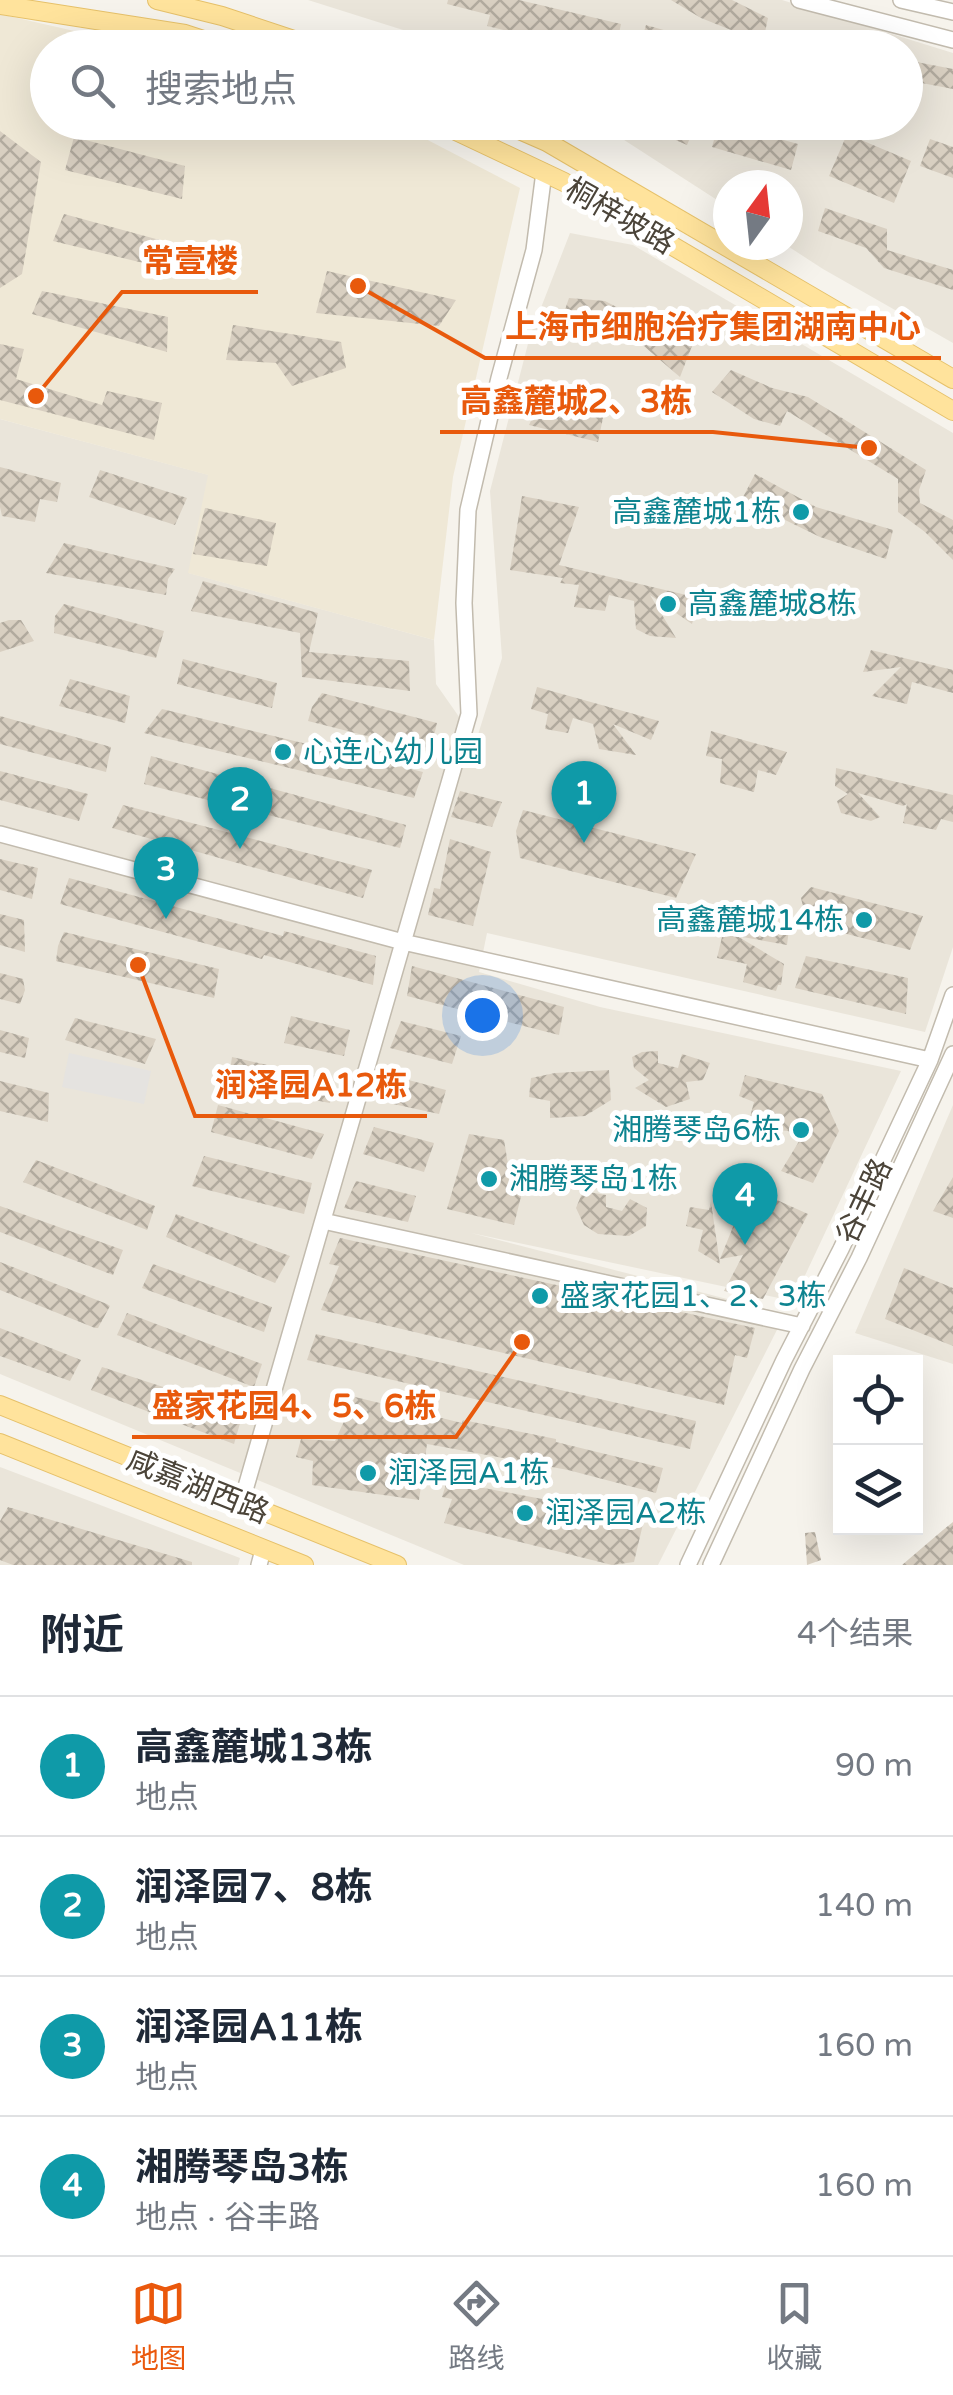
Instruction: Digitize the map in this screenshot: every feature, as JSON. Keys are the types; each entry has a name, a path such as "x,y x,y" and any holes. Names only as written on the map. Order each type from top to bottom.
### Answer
{"main road":[{"path":"157,0 264,30"},
{"path":"0,5 159,30"},
{"name":"桐梓坡路","path":"476,140 564,182 953,412"},
{"name":"桐梓坡路","path":"543,140 953,379"},
{"name":"咸嘉湖西路","path":"0,1405 397,1565"},
{"name":"咸嘉湖西路","path":"0,1444 261,1557 304,1565"}],"street":[{"path":"800,0 915,30"},
{"path":"902,0 953,12"},
{"path":"923,32 953,40"},
{"path":"241,1504 468,714 464,604 468,510 534,250 544,172"},
{"path":"0,834 403,942 930,1060"},
{"name":"谷丰路","path":"688,1565 930,1060 953,995"},
{"name":"谷丰路","path":"711,1565 953,1054"},
{"path":"322,1221 802,1326"}],"shaded area":[{"path":"308,0 782,0 879,30 403,30"},
{"path":"0,14 70,30 30,30 30,140 428,140 520,188 453,477 434,640 188,573 208,475 0,419"},
{"path":"923,44 953,53 953,343 803,256 803,170 713,170 713,197 624,140 923,140"},
{"path":"570,233 633,245 953,433 953,947 925,1032 487,933 479,972 600,1007 901,1071 793,1301 471,1233 785,1314 658,1565 464,1565 0,1374 0,419 209,475 189,573 434,640 436,684 476,741 502,658 490,491 530,336"},
{"path":"69,1053 151,1071 144,1104 62,1087"},
{"path":"953,1105 953,1364 855,1333"},
{"path":"0,1467 240,1558 238,1565 0,1565"}],"building":[{"path":"448,0 519,0 621,24 620,30 504,30 487,26 490,15 447,4"},
{"path":"671,0 732,0 768,18 765,30 731,30"},
{"path":"923,63 953,69 953,89 923,83"},
{"path":"0,131 41,162 22,274 0,288"},
{"path":"930,139 953,147 953,178 920,166"},
{"path":"73,140 85,140 185,166 182,199 65,170"},
{"path":"714,140 784,140 798,144 791,170 712,147"},
{"path":"844,140 861,140 911,161 894,203 829,176"},
{"path":"825,208 887,229 887,250 953,270 953,290 884,268 866,248 818,231"},
{"path":"64,214 178,245 172,270 53,241"},
{"path":"327,271 456,300 439,326 316,313"},
{"path":"42,291 168,317 167,352 32,314"},
{"path":"569,298 605,301 692,346 680,377 638,341 604,328 598,340 570,336 561,321"},
{"path":"233,325 341,342 346,368 292,386 276,363 226,360"},
{"path":"0,344 24,349 16,379 102,405 107,391 162,403 154,440 0,400"},
{"path":"731,370 772,388 808,397 926,470 919,490 920,503 953,520 953,560 898,512 898,479 787,411 780,426 754,419 712,392"},
{"path":"541,400 604,413 598,442 529,425"},
{"path":"0,467 61,483 57,502 40,499 35,522 2,516"},
{"path":"100,470 187,498 175,525 89,497"},
{"name":"高鑫麓城1栋","path":"755,474 816,507 893,530 886,559 820,537 742,499"},
{"path":"522,496 579,507 559,565 699,598 692,624 650,595 676,638 650,636 636,629 634,601 609,595 605,611 574,607 579,585 560,583 563,578 510,570"},
{"path":"205,508 276,523 267,566 193,554"},
{"path":"64,543 175,569 168,579 166,595 46,573"},
{"path":"203,581 318,613 309,652 409,661 410,691 302,677 300,633 191,611"},
{"path":"64,604 164,631 156,658 54,633 55,616"},
{"path":"21,620 34,641 0,652 0,623"},
{"path":"871,650 953,670 953,693 912,682 907,704 872,696 901,667 863,672"},
{"path":"183,659 277,683 272,708 177,684"},
{"path":"70,679 130,696 125,723 59,706"},
{"path":"537,687 659,721 651,740 613,724 636,755 599,749 593,724 573,718 568,733 545,729 548,714 531,709"},
{"path":"322,693 437,723 430,752 308,721"},
{"name":"心连心幼儿园","path":"162,709 423,772 414,798 144,733"},
{"path":"0,716 111,747 106,772 0,744"},
{"path":"711,731 787,752 776,775 758,770 754,792 720,783 722,759 706,756"},
{"path":"151,756 406,825 400,848 144,784"},
{"path":"836,768 953,795 953,822 941,819 936,830 903,823 907,804 858,793 880,817 871,821 841,813 837,801 848,794 835,786"},
{"path":"0,771 88,794 79,821 0,800"},
{"path":"460,791 502,802 492,827 451,817"},
{"path":"123,805 372,870 363,898 112,828"},
{"path":"523,810 696,854 676,898 520,858 516,831"},
{"path":"450,839 491,852 473,926 428,915 434,888 440,889"},
{"path":"0,859 38,868 32,899 0,890"},
{"path":"69,878 283,936 284,931 376,956 373,985 60,904"},
{"name":"高鑫麓城14栋","path":"811,887 923,916 910,950 807,924 801,898"},
{"path":"0,914 24,920 25,952 0,945"},
{"path":"758,919 789,929 787,945 737,936 784,964 781,985 776,991 743,982 747,964 717,958 722,937"},
{"path":"64,932 219,969 214,998 56,961"},
{"path":"806,956 908,978 906,1014 795,988"},
{"path":"412,966 564,1007 559,1035 407,996"},
{"path":"0,973 23,979 25,990 20,1004 0,999"},
{"path":"291,1016 350,1030 344,1056 284,1043"},
{"path":"75,1018 156,1039 145,1064 65,1040"},
{"path":"401,1021 461,1036 452,1064 390,1048"},
{"path":"0,1030 29,1038 25,1058 0,1052"},
{"path":"658,1051 658,1063 678,1068 682,1054 710,1063 703,1080 686,1082 690,1099 666,1107 635,1088 649,1080 634,1068 632,1057"},
{"path":"232,1057 334,1080 330,1103 228,1084"},
{"path":"609,1070 611,1100 585,1116 550,1118 550,1101 529,1097 531,1078"},
{"path":"386,1074 446,1090 439,1114 375,1100"},
{"name":"湘腾琴岛6栋","path":"745,1075 822,1094 839,1131 813,1183 781,1171 801,1138 788,1131 747,1128 754,1102 739,1096"},
{"path":"0,1081 49,1093 48,1122 0,1111"},
{"path":"218,1105 324,1134 312,1159 211,1132"},
{"path":"374,1127 434,1143 424,1172 363,1154"},
{"name":"湘腾琴岛1栋","path":"469,1134 504,1140 509,1170 525,1180 514,1225 447,1209"},
{"path":"204,1156 312,1183 304,1214 192,1186"},
{"path":"36,1160 155,1206 147,1230 23,1182"},
{"path":"953,1177 953,1218 933,1211"},
{"path":"356,1181 416,1196 408,1222 344,1208"},
{"path":"583,1191 606,1195 606,1207 622,1211 630,1199 647,1208 646,1226 629,1236 598,1234 584,1225 576,1208"},
{"path":"768,1196 808,1214 763,1299 724,1291 743,1255 720,1259 737,1217 759,1224"},
{"path":"711,1201 720,1264 698,1251 703,1230 686,1226 690,1207 709,1210"},
{"path":"0,1206 123,1250 113,1275 0,1232"},
{"path":"176,1214 290,1256 275,1283 166,1237"},
{"path":"340,1238 755,1328 747,1358 735,1355 724,1405 321,1310 339,1266 329,1264"},
{"path":"0,1262 110,1306 95,1328 0,1290"},
{"path":"153,1264 272,1307 264,1332 142,1288"},
{"path":"904,1268 953,1288 953,1346 885,1319"},
{"path":"127,1313 262,1364 254,1387 117,1335"},
{"path":"0,1328 81,1360 70,1381 0,1356"},
{"path":"316,1334 696,1421 690,1449 307,1360"},
{"path":"102,1367 243,1413 234,1444 91,1390"},
{"path":"355,1397 462,1423 463,1420 556,1439 663,1468 656,1493 568,1470 427,1444 419,1500 312,1485 313,1461 296,1457 301,1439 335,1441"},
{"name":"润泽园A2栋","path":"447,1481 563,1503 643,1524 634,1562 612,1565 444,1523 452,1499 442,1497"},
{"path":"8,1507 192,1565 13,1565 0,1560 0,1521"},
{"path":"953,1522 953,1565 902,1565 943,1530"},
{"path":"815,1532 821,1560 807,1565 805,1533"}],"place":[{"name":"上海市细胞治疗集团湖南中心","path":"358,286"},
{"name":"常壹楼","path":"36,396"},
{"name":"高鑫麓城2、3栋","path":"869,448"},
{"name":"高鑫麓城1栋","path":"801,512"},
{"name":"高鑫麓城8栋","path":"668,604"},
{"name":"心连心幼儿园","path":"283,752"},
{"name":"高鑫麓城13栋","path":"584,843"},
{"name":"润泽园7、8栋","path":"240,849"},
{"name":"润泽园A11栋","path":"166,919"},
{"name":"高鑫麓城14栋","path":"864,920"},
{"name":"润泽园A12栋","path":"138,965"},
{"name":"湘腾琴岛6栋","path":"801,1130"},
{"name":"湘腾琴岛1栋","path":"489,1179"},
{"name":"湘腾琴岛3栋","path":"745,1245"},
{"name":"盛家花园1、2、3栋","path":"540,1296"},
{"name":"盛家花园4、5、6栋","path":"522,1342"},
{"name":"润泽园A1栋","path":"368,1473"},
{"name":"润泽园A2栋","path":"525,1513"}]}
